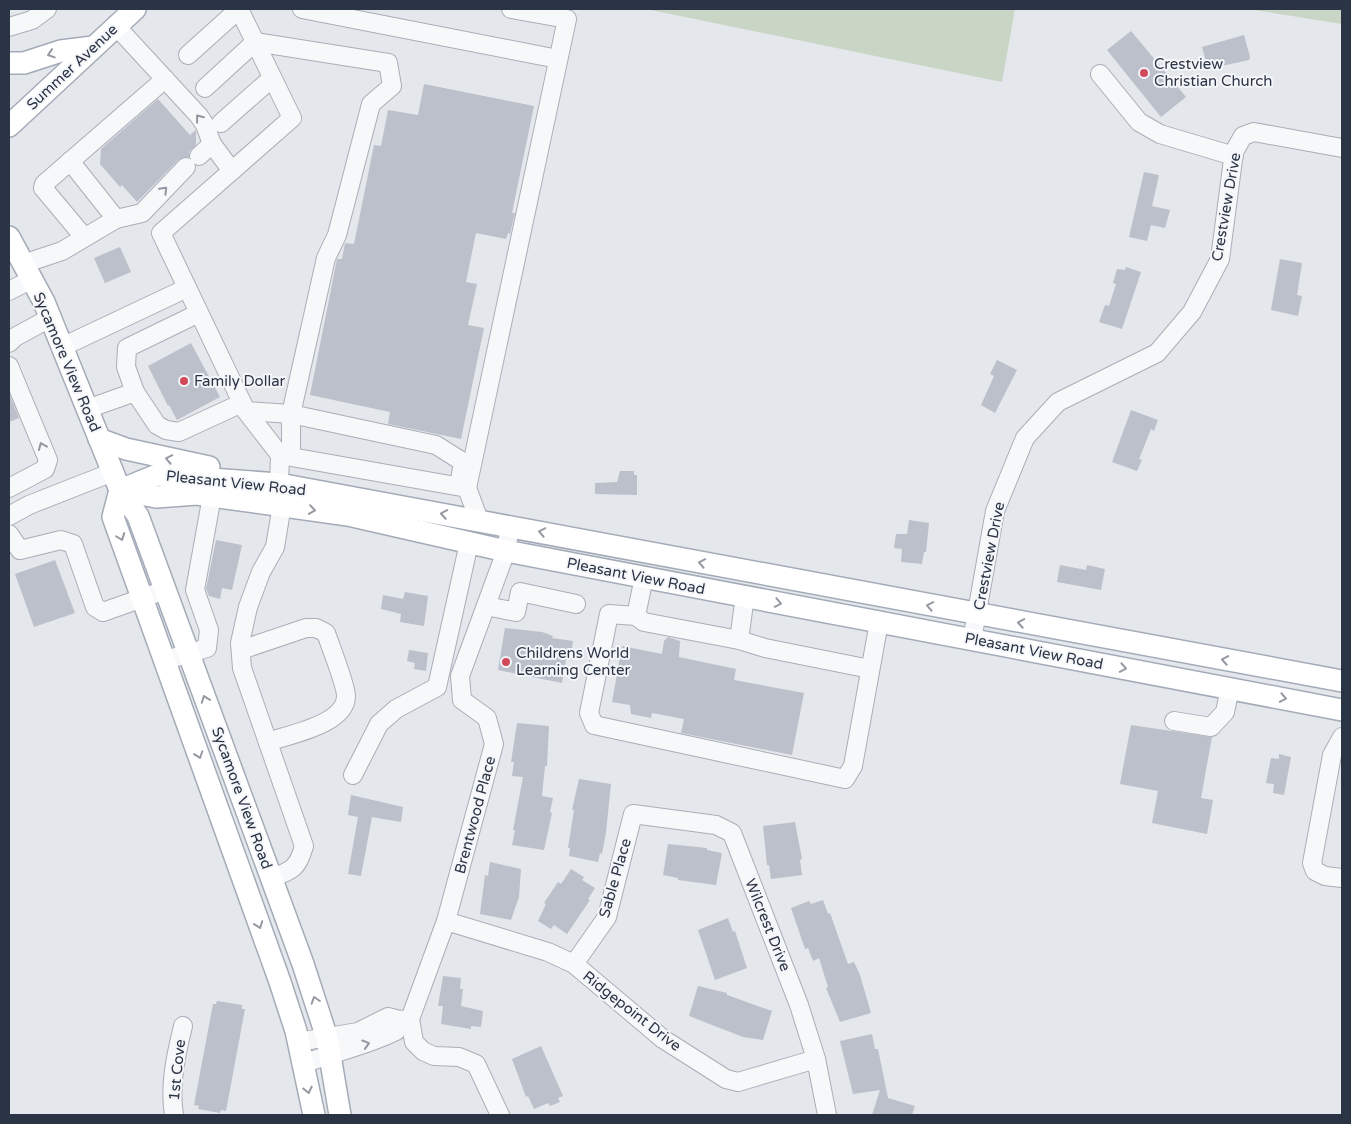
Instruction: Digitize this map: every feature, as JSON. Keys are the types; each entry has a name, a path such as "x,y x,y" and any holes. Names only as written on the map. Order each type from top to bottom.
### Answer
{"main road":[{"name":"Summer Avenue","path":"9,126 136,9"},
{"path":"9,63 24,63 61,51 93,47"},
{"name":"Sycamore View Road","path":"9,237 50,318 116,481 138,516 303,964 328,1046 340,1115"},
{"path":"99,439 126,449 162,458 234,471 249,481"},
{"name":"Pleasant View Road","path":"116,481 157,475 249,481 281,495 348,515 506,551 1342,710"},
{"name":"Pleasant View Road","path":"116,481 156,497 197,494 212,496 281,495 479,520 978,615 1342,681"},
{"name":"Sycamore View Road","path":"116,481 113,518 166,660 280,982 298,1042 314,1115"},
{"path":"745,596 750,572"},
{"path":"246,888 271,878"}],"street":[{"path":"17,20 32,20 47,9"},
{"path":"161,233 292,118 239,9 188,55"},
{"path":"302,9 558,59"},
{"path":"463,487 566,19 511,9"},
{"path":"116,26 205,125 212,144 232,171"},
{"path":"205,88 255,42"},
{"path":"255,42 388,64 392,86 371,104 337,235 326,258 290,414 275,547 261,572 248,607 240,643 242,668 304,846 300,862 289,872 271,878"},
{"path":"1100,74 1139,122 1160,134 1234,156"},
{"path":"220,124 272,78"},
{"path":"84,237 43,186 165,79"},
{"name":"Crestview Drive","path":"972,640 978,615 995,511 1025,438 1058,402 1157,353 1192,312 1220,259 1234,156 1243,136 1254,132 1342,148"},
{"path":"9,291 28,272 84,237 116,219 142,213 212,144"},
{"path":"70,161 116,219"},
{"path":"142,213 161,233 244,407 285,455 463,487"},
{"path":"62,347 187,288"},
{"path":"199,313 127,348 126,367 135,392 157,426 179,432 244,407 290,414 436,445 463,462 463,487 479,520"},
{"path":"9,343 15,337 50,318"},
{"path":"124,318 137,344"},
{"path":"9,366 48,460 45,469 9,488"},
{"path":"87,409 135,392"},
{"path":"9,516 29,505 116,481"},
{"path":"166,660 207,648 209,630 195,590 212,496"},
{"name":"Brentwood Place","path":"298,1042 328,1046 376,1041 396,1031 405,1020 446,921 494,744 487,718 462,700 460,676 506,551 510,526"},
{"path":"9,534 20,550 61,540 73,544 95,607 104,612 165,590"},
{"path":"353,775 379,724 396,709 437,687 469,542"},
{"path":"636,616 644,577"},
{"path":"486,606 516,612 520,592 576,604"},
{"path":"739,640 745,596"},
{"path":"870,669 765,648 739,640 644,622 636,616 609,614 589,713 594,725 845,779 853,766 879,622"},
{"path":"241,650 306,628 316,628 326,633 346,695 342,711 333,719 268,742"},
{"path":"1174,721 1211,727 1225,712 1230,688"},
{"path":"1334,877 1315,870 1312,863 1332,755 1342,740"},
{"name":"Sable Place","path":"574,964 607,917 633,814"},
{"name":"Wilcrest Drive","path":"633,814 716,825 732,834 790,982 816,1058 827,1115"},
{"name":"Ridgepoint Drive","path":"446,921 548,952 574,964 663,1040 726,1079 738,1082 816,1058"},
{"path":"405,1020 414,1042 423,1051 434,1056 459,1057 476,1064 500,1115"},
{"name":"1st Cove","path":"174,1115 171,1100 174,1069 182,1026"},
{"name":"Brentwood Place","path":"303,1064 328,1046"}],"green space":[{"path":"646,9 1015,9 1002,82"},
{"path":"1248,9 1342,9 1342,24"}],"building":[{"name":"Crestview Christian Church","path":"1131,31 1186,97 1161,117 1107,50"},
{"path":"1244,35 1250,57 1249,60 1208,69 1202,47"},
{"path":"424,84 534,106 512,213 515,213 510,234 508,233 506,239 476,233 466,282 477,284 468,325 484,328 461,439 388,424 390,412 310,395 337,259 342,259 345,243 354,244 374,145 381,146 388,110 418,115"},
{"path":"158,99 190,135 196,130 196,145 189,152 189,157 178,160 137,202 122,185 120,187 100,164 101,149"},
{"path":"1144,172 1159,175 1152,206 1170,210 1165,228 1151,225 1147,241 1129,237"},
{"path":"120,247 131,272 105,283 94,258"},
{"path":"1280,259 1302,263 1297,295 1302,296 1298,316 1271,310"},
{"path":"1126,267 1141,272 1122,329 1099,322 1105,305 1109,306 1116,284 1113,283 1117,269 1125,270"},
{"name":"Family Dollar","path":"191,343 220,397 177,420 148,366"},
{"path":"997,360 1017,370 995,413 981,405 994,376 990,374"},
{"path":"9,393 19,418 9,422"},
{"path":"1131,410 1158,420 1154,431 1151,429 1139,459 1142,460 1137,471 1112,462"},
{"path":"620,471 634,471 634,475 637,475 637,495 595,494 595,483 617,482"},
{"path":"909,520 929,523 926,552 924,552 922,564 901,562 902,549 894,548 896,534 907,534"},
{"path":"216,540 242,545 232,590 222,588 220,599 209,596 206,589"},
{"path":"55,560 75,613 34,627 15,574"},
{"path":"1060,565 1086,570 1087,565 1105,569 1101,590 1057,582"},
{"path":"405,592 428,596 424,626 400,622 401,614 381,609 383,595 403,599"},
{"path":"505,628 542,632 553,636 552,638 573,641 570,660 566,660 562,683 498,670"},
{"path":"668,637 680,641 679,657 736,669 734,680 804,693 792,755 681,733 684,719 652,713 651,718 631,714 630,705 612,702 622,646 662,654 664,641"},
{"path":"409,650 428,653 426,671 414,669 415,663 407,661"},
{"path":"517,723 549,726 547,766 545,766 542,796 553,798 550,812 552,813 544,850 512,845 523,777 512,776 514,762 511,762"},
{"path":"1131,725 1212,737 1201,798 1213,800 1207,834 1152,823 1158,791 1120,784"},
{"path":"1279,754 1291,757 1284,795 1273,793 1274,784 1266,783 1271,758 1279,759"},
{"path":"579,779 611,784 606,832 602,854 600,853 598,862 569,856 570,848 568,848 574,810 572,810"},
{"path":"351,795 403,807 401,822 372,817 361,876 348,874 358,817 348,815"},
{"path":"795,822 802,859 800,860 802,875 771,879 769,865 767,865 763,826"},
{"path":"668,844 707,848 707,850 722,853 716,885 678,880 678,878 663,875"},
{"path":"490,862 521,869 519,897 511,920 480,914 485,875 488,876"},
{"path":"571,869 584,877 582,880 595,888 588,899 590,900 567,934 554,925 551,929 538,921 546,904 544,903 558,882 561,884"},
{"path":"823,900 828,914 830,913 848,964 854,962 860,975 871,1013 840,1022 826,988 828,987 819,958 813,961 808,948 805,949 791,908 809,901 811,904"},
{"path":"728,918 733,932 735,931 747,968 715,980 698,930"},
{"path":"443,976 461,978 460,989 463,989 461,1006 483,1011 481,1027 471,1026 471,1029 441,1024 443,1006 438,1006"},
{"path":"698,986 727,993 727,995 772,1011 763,1040 743,1037 689,1016"},
{"path":"217,1001 242,1005 242,1009 245,1009 226,1111 221,1110 220,1113 198,1109 199,1106 194,1105 213,1004 216,1004"},
{"path":"872,1034 875,1049 878,1049 888,1098 915,1106 912,1115 872,1115 880,1090 853,1094 840,1041"},
{"path":"541,1046 563,1096 558,1098 560,1102 550,1106 548,1103 534,1109 528,1096 526,1097 512,1059"}],"place":[{"name":"Crestview Christian Church","path":"1144,73"},
{"name":"Family Dollar","path":"184,381"},
{"name":"Childrens World Learning Center","path":"506,662"}]}
